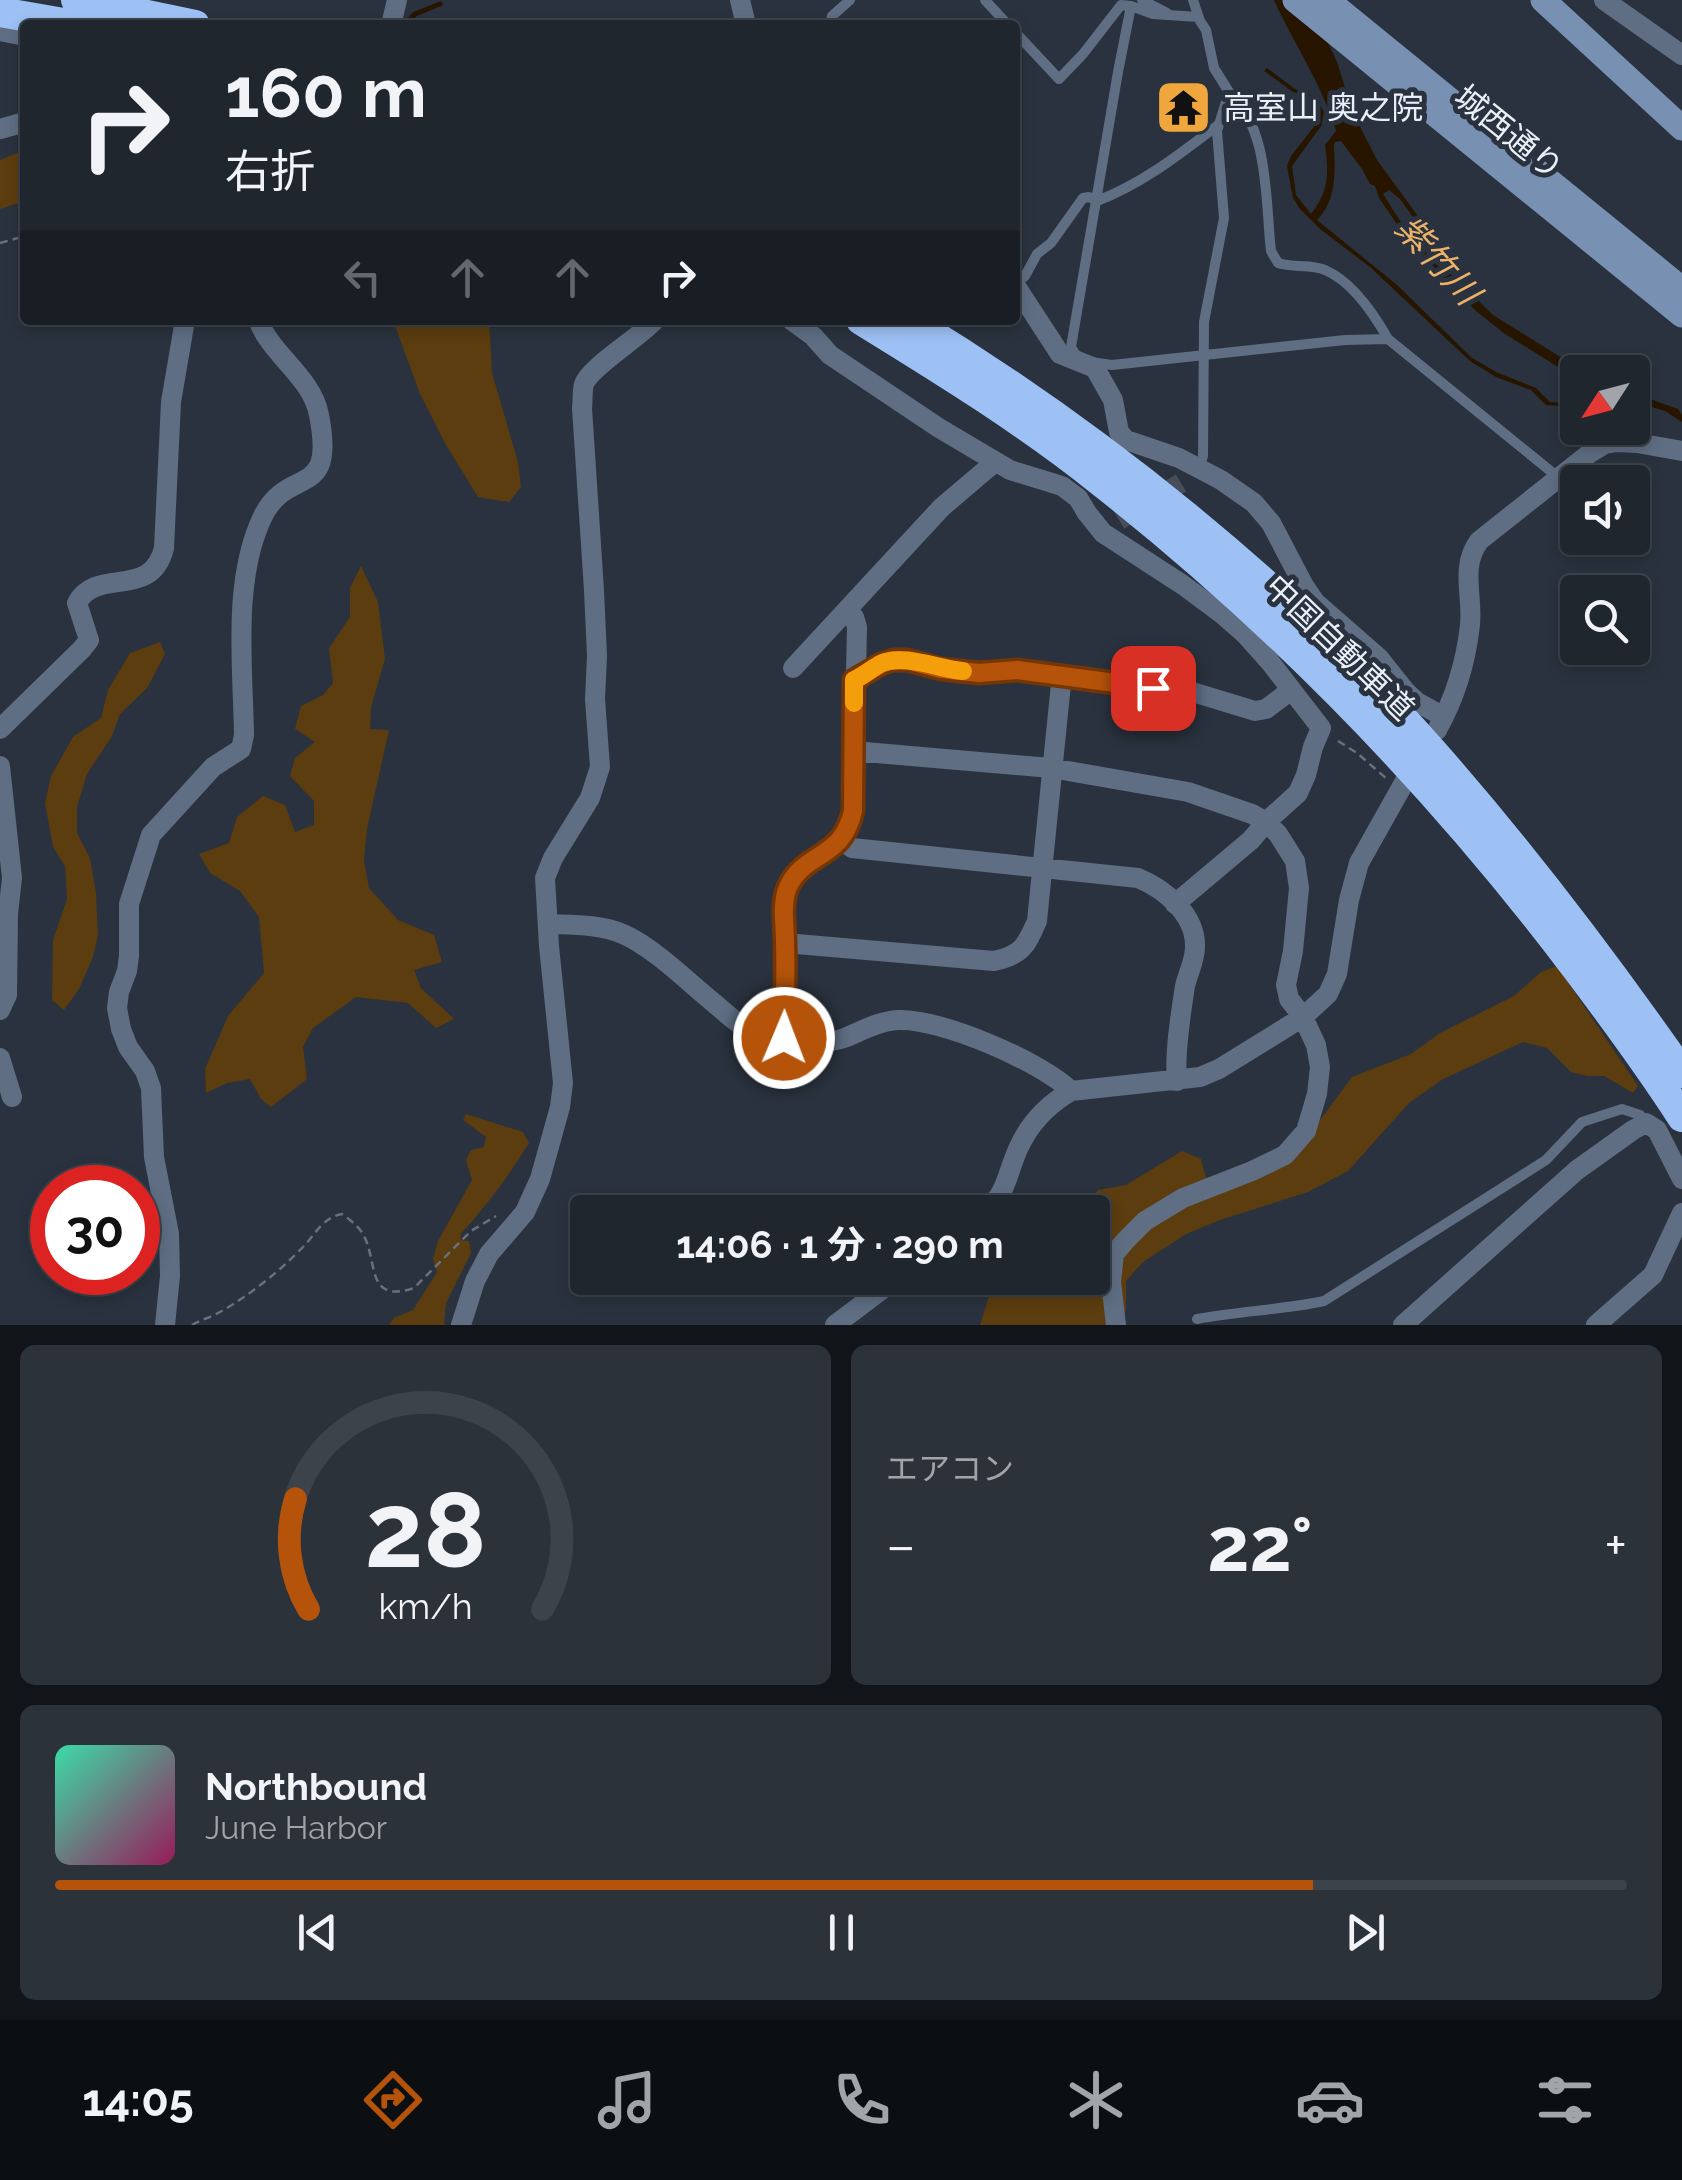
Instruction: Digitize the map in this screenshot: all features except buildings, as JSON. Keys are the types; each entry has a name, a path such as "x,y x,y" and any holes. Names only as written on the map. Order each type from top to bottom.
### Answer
{"highway":[{"path":"76,0 171,20"},
{"path":"0,12 46,20"},
{"name":"中国自動車道","path":"869,325 1098,478 1244,602 1328,681 1404,758 1492,860 1614,1018 1682,1117"},
{"name":"中国自動車道","path":"916,325 1030,399 1114,460 1275,594 1346,662 1430,748 1502,832 1566,912 1682,1073"}],"street":[{"name":"城西通り","path":"1294,0 1326,13 1682,289"},
{"path":"1543,0 1682,128"},
{"path":"1604,0 1682,55"},
{"name":"城西通り","path":"1326,13 1682,314"},
{"path":"1020,292 1060,354 1095,368 1113,400 1120,432 1126,440 1179,458 1254,502 1271,523 1314,602 1379,658 1406,692 1440,723 1456,688 1465,654 1470,620 1467,568 1479,541 1605,444 1637,443 1682,451"},
{"path":"0,729 89,640 77,603 82,594 92,586 140,578 160,563 171,402 184,325"},
{"path":"166,1325 169,1234 154,1157 150,1088 128,1048 118,1008 129,956 129,904 151,835 213,767 240,749 244,735 243,596 263,517 282,493 318,472 322,461 321,425 314,397 260,325"},
{"path":"461,1325 475,1281 489,1254 524,1212 540,1179 560,1107 563,1083 544,878 590,798 600,766 582,408 584,382 651,325"},
{"path":"798,325 830,355 995,462 1062,486 1078,498 1086,514 1111,527 1222,614 1270,662 1321,728 1298,793 1252,840 1175,904"},
{"path":"793,668 942,507 995,462"},
{"path":"1182,483 1199,468"},
{"path":"784,1038 784,906 788,888 799,872 841,840 849,829 853,811 856,627 848,611"},
{"path":"854,680 881,664 907,660 941,669 979,673 1017,670 1186,690 1254,711 1266,709 1290,691"},
{"path":"786,944 994,962 1012,957 1027,944 1036,921 1062,674"},
{"path":"853,751 1051,768 1188,792 1266,822 1295,861 1299,888 1286,985 1289,999 1316,1045 1320,1067 1306,1131 1284,1154 1183,1198 1146,1221 1126,1240 1114,1254 1110,1282 1116,1325"},
{"path":"0,766 12,878 7,995 0,1010"},
{"path":"1001,1195 1026,1133 1054,1101 1072,1092 1176,1081 1219,1070 1303,1017 1328,994 1337,974 1359,863 1402,786"},
{"path":"841,840 852,848 1138,878 1155,885 1189,920 1196,948 1184,990 1176,1081"},
{"path":"548,924 586,925 621,932 739,1024 758,1034 824,1044 898,1020 932,1025 986,1042 1061,1081 1072,1092"},
{"path":"0,1058 12,1097"},
{"path":"1402,1325 1577,1170 1632,1130 1646,1123 1657,1130 1682,1179"},
{"path":"1596,1325 1654,1275 1682,1213"},
{"path":"834,1325 874,1295"}],"lane":[{"path":"831,20 850,0"},
{"path":"985,0 1003,20"},
{"path":"1193,0 1206,30 1214,68 1244,108 1254,129 1262,158 1272,252 1278,263 1323,269 1342,280 1388,339 1559,478"},
{"path":"1020,37 1059,80 1120,5 1137,3 1153,14 1198,17"},
{"path":"1137,3 1118,72 1072,347 1081,362 1112,365 1388,339"},
{"path":"1199,468 1203,456 1204,322 1224,218 1218,125 1229,92"},
{"path":"1020,280 1083,198 1096,200 1119,192 1150,175 1218,125"},
{"path":"1198,1319 1324,1301 1546,1160 1582,1122 1622,1108 1640,1115 1646,1123"}],"path":[{"path":"1321,728 1402,786"},
{"path":"192,1325 228,1308 280,1268 333,1216 342,1214 355,1223 364,1236 380,1285 402,1292 414,1288 462,1240 498,1215"}],"shaded area":[{"path":"1274,0 1308,0 1337,62 1353,113 1377,160 1464,272 1423,235 1422,245 1493,315 1560,357 1560,368 1476,311 1412,246 1341,141 1334,145 1331,195 1317,220 1397,285 1472,358 1536,388 1560,406 1546,405 1531,390 1496,377 1470,361 1370,267 1300,209 1293,198 1287,166 1320,119 1319,107 1308,96 1293,92 1264,71 1267,68 1295,89 1316,97 1324,112 1321,126 1292,166 1296,195 1311,214 1326,182 1325,145 1336,131 1316,80","holes":["1389,190 1400,199 1420,227 1419,237 1403,225 1383,194"]},
{"path":"20,152 20,203 0,209 0,160"},
{"path":"395,325 489,325 492,373 518,462 521,487 509,502 478,497 420,394"},
{"path":"1650,399 1678,409 1682,422 1650,406"},
{"path":"361,566 378,602 385,659 371,707 370,729 389,730 367,829 364,860 369,888 398,920 434,935 442,962 414,970 421,988 454,1019 436,1028 408,1003 356,997 313,1028 303,1047 307,1079 271,1107 261,1099 250,1079 227,1083 206,1093 205,1069 228,1016 264,973 259,917 240,891 210,873 199,854 229,843 237,817 263,796 285,805 295,832 314,825 314,801 290,776 295,758 315,742 295,729 301,706 323,695 333,683 329,648 350,617 350,588"},
{"path":"160,642 165,654 147,688 120,714 112,736 87,774 77,807 77,833 90,858 96,893 98,935 79,989 64,1010 52,1000 53,940 67,899 65,866 53,847 45,803 51,776 73,737 101,718 108,690 130,653"},
{"path":"1557,966 1638,1086 1633,1093 1604,1076 1571,1072 1547,1048 1523,1042 1443,1079 1409,1103 1348,1171 1308,1192 1186,1234 1143,1262 1126,1281 1126,1310 1113,1325 980,1325 989,1295 1110,1295 1110,1195 1094,1195 1098,1190 1126,1185 1182,1151 1201,1159 1206,1178 1223,1187 1301,1146 1352,1077 1411,1054 1440,1033 1514,996 1541,972"},
{"path":"466,1114 523,1132 529,1143 460,1235 461,1240 469,1241 471,1253 446,1303 444,1325 389,1325 394,1318 413,1310 437,1272 433,1259 438,1241 472,1180 466,1160 471,1150 484,1147 486,1137 463,1120"}],"waterway":[{"path":"410,20 440,4"}],"tunnel":[{"path":"1119,520 1181,483"}],"slow traffic":[{"path":"854,703 854,680 893,660 963,671"}],"place":[{"name":"高室山 奥之院","path":"1184,107"}],"route":[{"path":"784,1038 784,906 788,888 799,872 832,848 849,829 853,811 854,680 881,664 907,660 941,669 1062,674 1153,688"}],"water label":[{"name":"紫竹川","path":"1438,260"}]}
